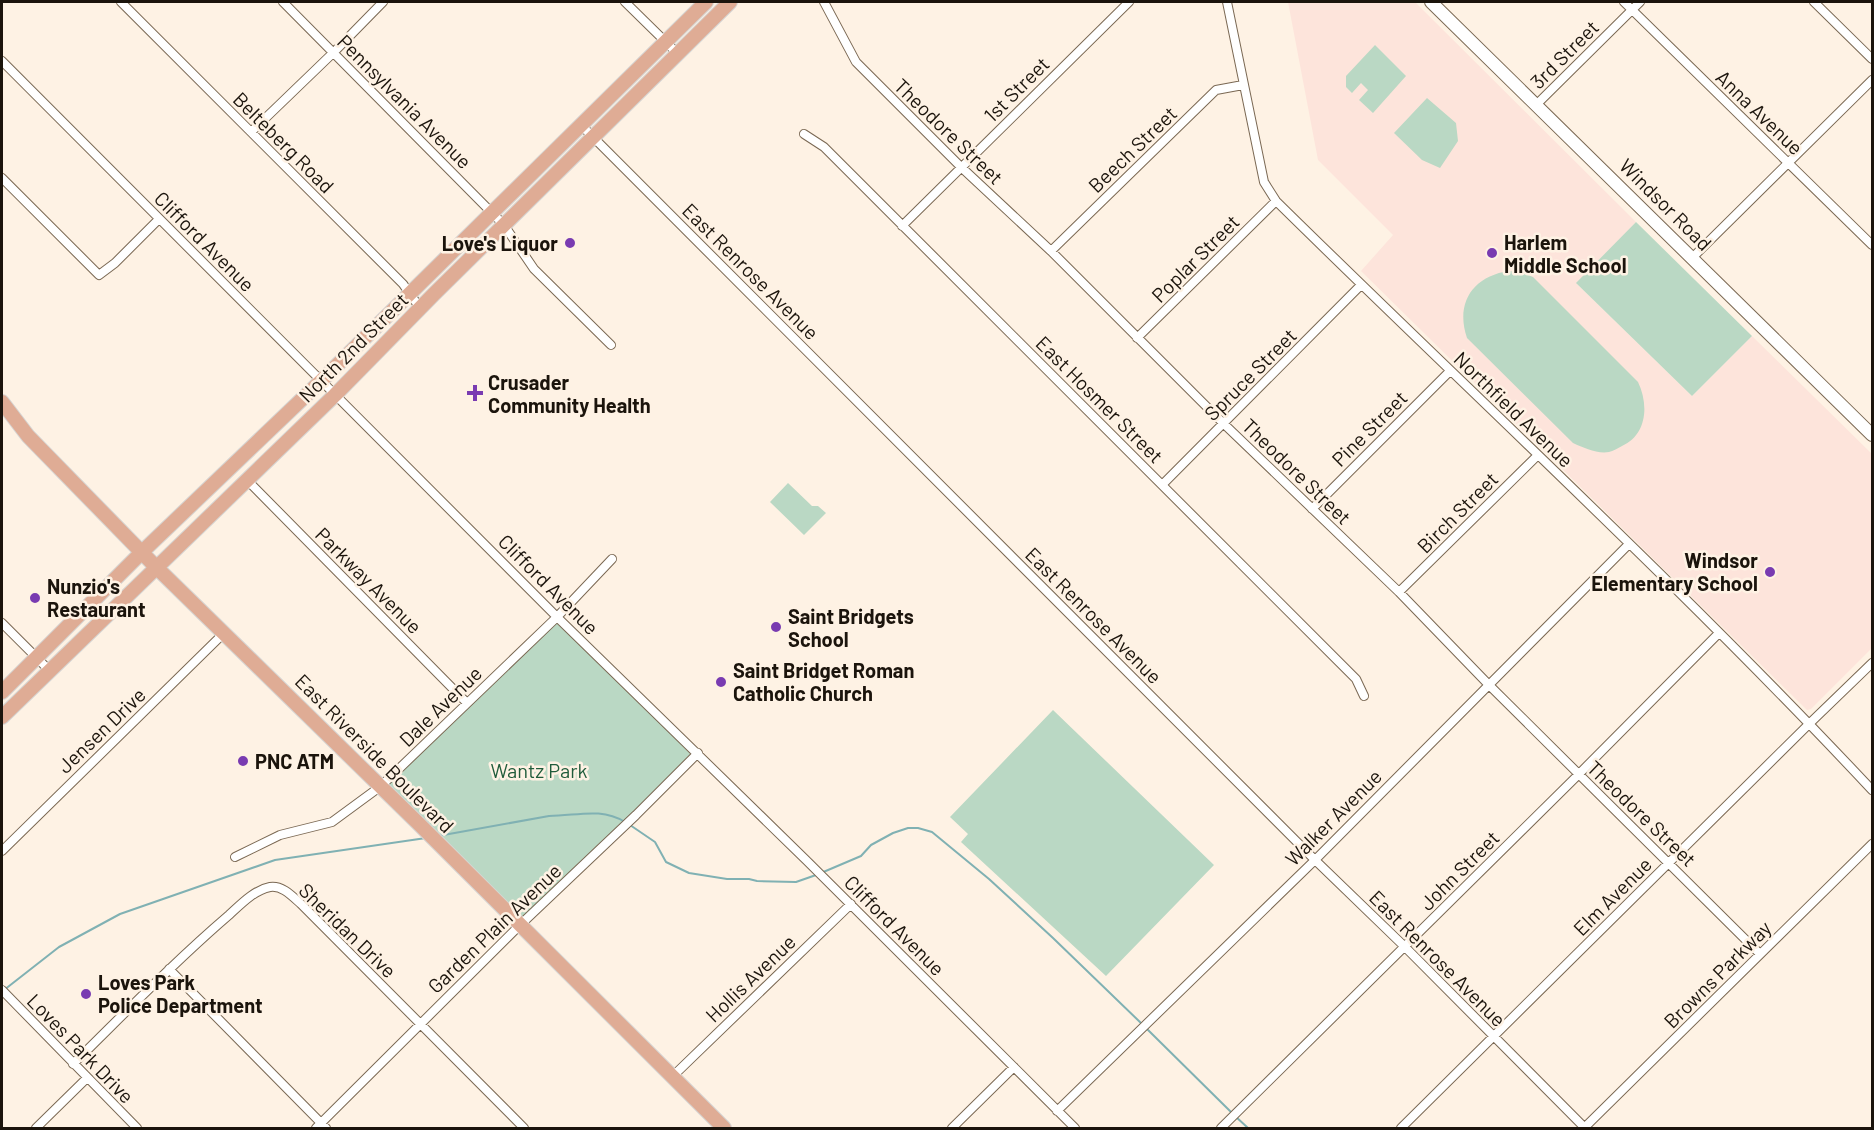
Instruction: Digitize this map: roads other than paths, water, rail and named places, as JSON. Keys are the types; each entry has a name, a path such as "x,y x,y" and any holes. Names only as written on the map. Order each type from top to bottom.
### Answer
{"main road":[{"name":"North 2nd Street","path":"2,692 142,552 321,381 706,2"},
{"name":"North 2nd Street","path":"2,717 335,395 730,2"},
{"name":"East Riverside Boulevard","path":"2,402 28,436 157,568 381,786 724,1128"},
{"path":"260,439 274,453"}],"street":[{"name":"Belteberg Road","path":"121,2 403,284 420,308"},
{"name":"Pennsylvania Avenue","path":"283,2 504,225 534,269 611,345"},
{"path":"251,132 383,2"},
{"path":"625,2 677,53"},
{"name":"Theodore Street","path":"824,2 856,62 961,167 1051,251 1224,424 1399,592 1489,685 1760,954"},
{"name":"1st Street","path":"902,226 1128,2"},
{"name":"Northfield Avenue","path":"1227,2 1264,182 1276,201 1629,544 1810,723 1872,790"},
{"name":"Windsor Road","path":"1431,2 1872,435"},
{"name":"Anna Avenue","path":"1624,2 1872,245"},
{"name":"3rd Street","path":"1536,105 1640,2"},
{"path":"1814,2 1872,59"},
{"name":"Clifford Avenue","path":"2,61 557,617 698,753 1076,1128"},
{"path":"1692,258 1872,80"},
{"name":"Beech Street","path":"1051,251 1216,90 1243,85"},
{"name":"East Renrose Avenue","path":"581,125 1585,1128"},
{"name":"East Hosmer Street","path":"804,134 824,147 1356,679 1364,696"},
{"path":"2,178 99,275 115,263 159,219"},
{"name":"Poplar Street","path":"1137,338 1276,201"},
{"name":"Spruce Street","path":"1162,485 1361,285"},
{"name":"Pine Street","path":"1312,509 1450,371"},
{"name":"Birch Street","path":"1399,592 1538,455"},
{"name":"Parkway Avenue","path":"247,480 467,703"},
{"name":"Walker Avenue","path":"1057,1111 1315,860 1629,544"},
{"name":"Dale Avenue","path":"235,857 280,835 332,822 381,786 557,617 612,559"},
{"path":"2,623 49,670"},
{"name":"Jensen Drive","path":"2,851 224,633"},
{"name":"John Street","path":"1222,1127 1719,633"},
{"name":"Elm Avenue","path":"1401,1128 1872,663"},
{"name":"Garden Plain Avenue","path":"321,1127 420,1023 698,753"},
{"name":"Browns Parkway","path":"1585,1128 1872,844"},
{"name":"Sheridan Drive","path":"169,969 249,898 264,889 273,887 285,891 301,904 524,1128"},
{"name":"Hollis Avenue","path":"673,1076 851,904"},
{"path":"73,1064 169,969 321,1127"},
{"name":"Loves Park Drive","path":"2,990 136,1128"},
{"path":"952,1128 1014,1067"},
{"path":"36,1128 87,1078"}],"waterway":[{"path":"438,836 549,816 588,813 616,817 625,822"},
{"path":"630,825 655,842 666,862 689,873 727,879 796,882 816,875"},
{"path":"821,873 861,856 871,845 893,833 908,828 932,832 989,879 1142,1024"},
{"path":"4,990 59,947 120,914 275,860 426,838"},
{"path":"1146,1028 1231,1112"},
{"path":"1235,1116 1248,1128"}],"place":[{"name":"Love's Liquor","path":"570,243"},
{"name":"Harlem Middle School","path":"1492,253"},
{"name":"Crusader Community Health","path":"475,393"},
{"name":"Windsor Elementary School","path":"1770,572"},
{"name":"Nunzio's Restaurant","path":"35,598"},
{"name":"Saint Bridgets School","path":"776,627"},
{"name":"Saint Bridget Roman Catholic Church","path":"721,682"},
{"name":"PNC ATM","path":"243,761"},
{"name":"Loves Park Police Department","path":"86,994"}],"park label":[{"name":"Wantz Park","path":"539,770"}]}
